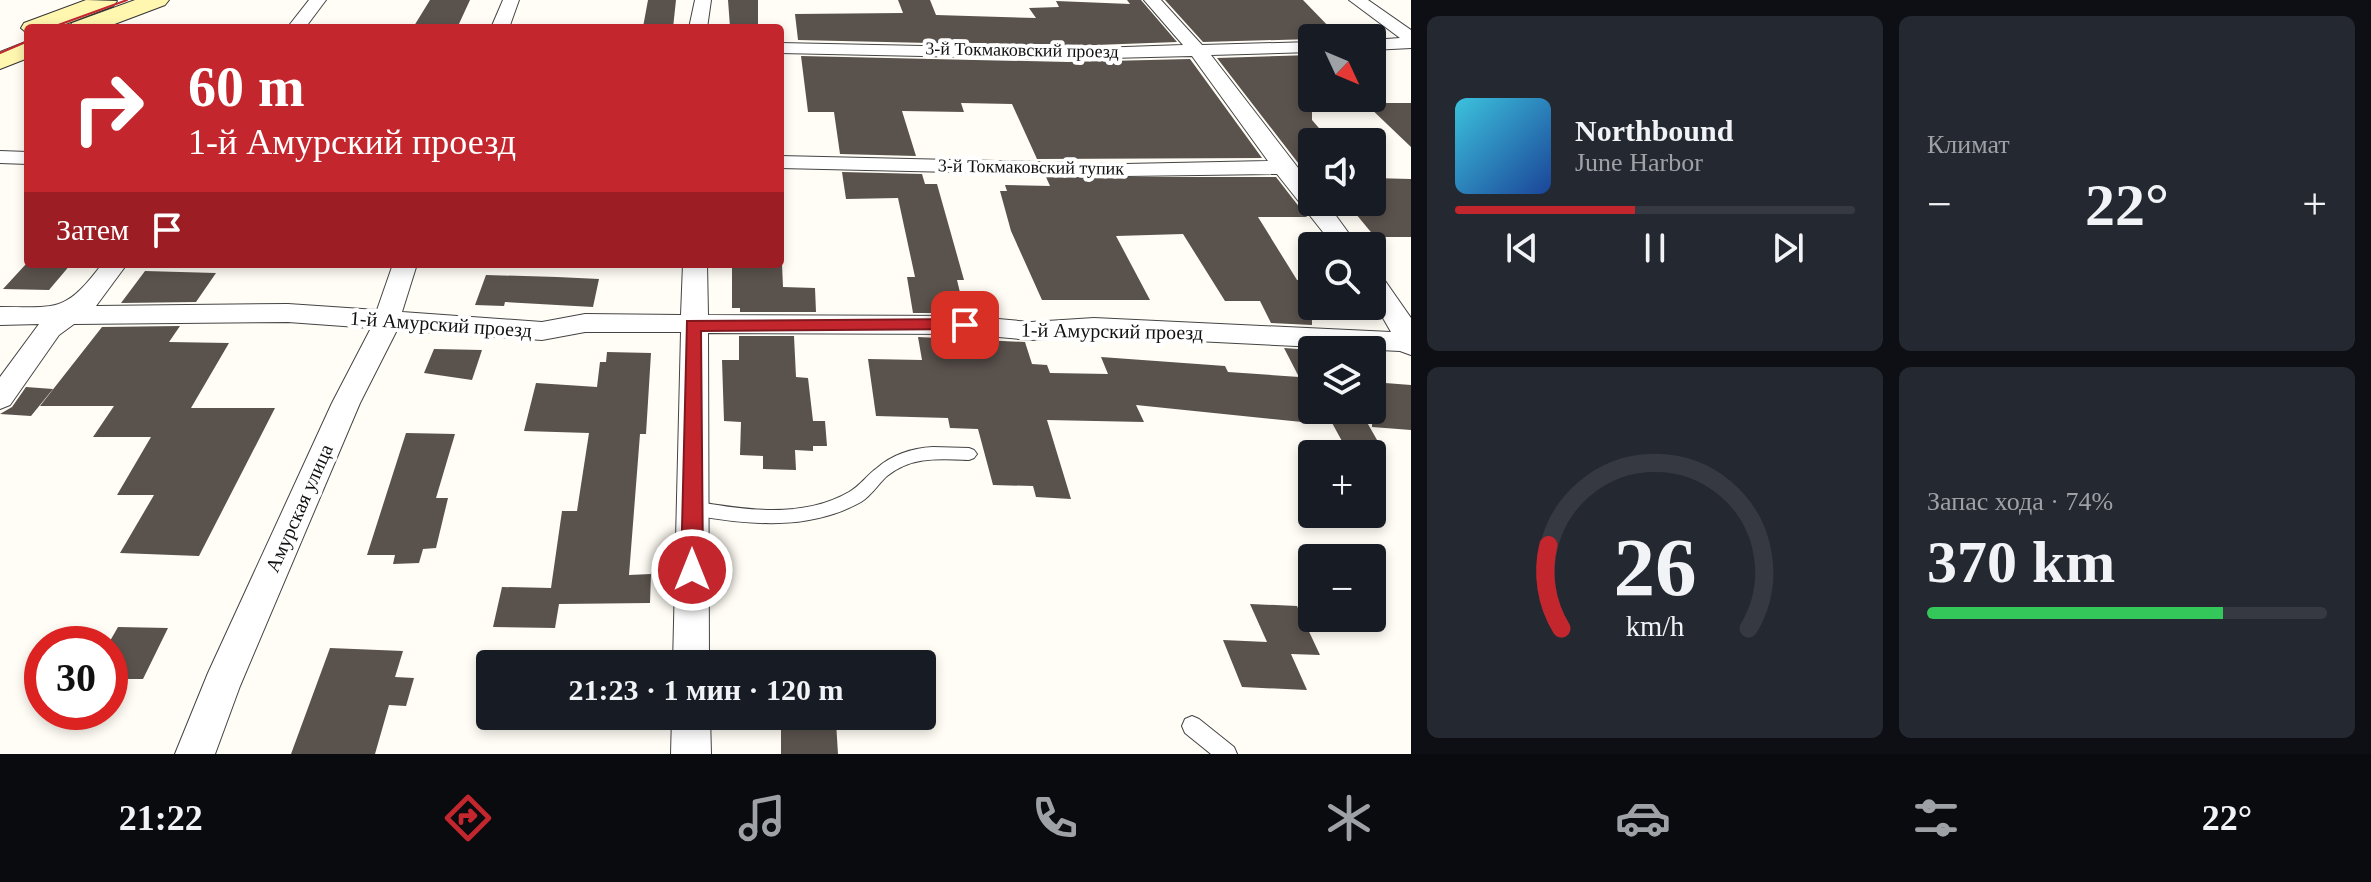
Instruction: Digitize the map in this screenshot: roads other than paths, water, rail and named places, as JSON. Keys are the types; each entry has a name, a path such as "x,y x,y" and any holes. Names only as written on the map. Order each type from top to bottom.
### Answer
{"street":[{"path":"44,24 109,0"},
{"path":"92,24 157,0"},
{"path":"299,24 318,0"},
{"path":"502,24 511,0"},
{"path":"699,24 703,0"},
{"path":"1152,0 1204,58 1298,184"},
{"path":"1357,0 1411,40"},
{"path":"0,41 24,31"},
{"path":"1386,43 1411,40"},
{"name":"3-й Токмаковский проезд","path":"784,48 1068,54 1298,47"},
{"path":"0,61 24,51"},
{"path":"0,157 24,158"},
{"name":"3-й Токмаковский тупик","path":"784,162 1125,170 1283,167"},
{"path":"0,398 50,329 91,297 112,268"},
{"name":"Амурская улица","path":"195,754 252,615 346,403 379,344 404,268"},
{"path":"691,650 695,268"},
{"path":"1386,300 1410,344"},
{"name":"1-й Амурский проезд","path":"0,316 288,313 542,331 585,323 965,325 1031,331 1094,327 1410,344"},
{"path":"691,730 691,754"}],"lane":[{"path":"692,508 745,519 822,512 858,496 881,473 908,454 969,454"},
{"path":"1192,726 1227,754"}],"tram line":[{"path":"61,24 127,0"},
{"path":"0,53 24,43"}]}
